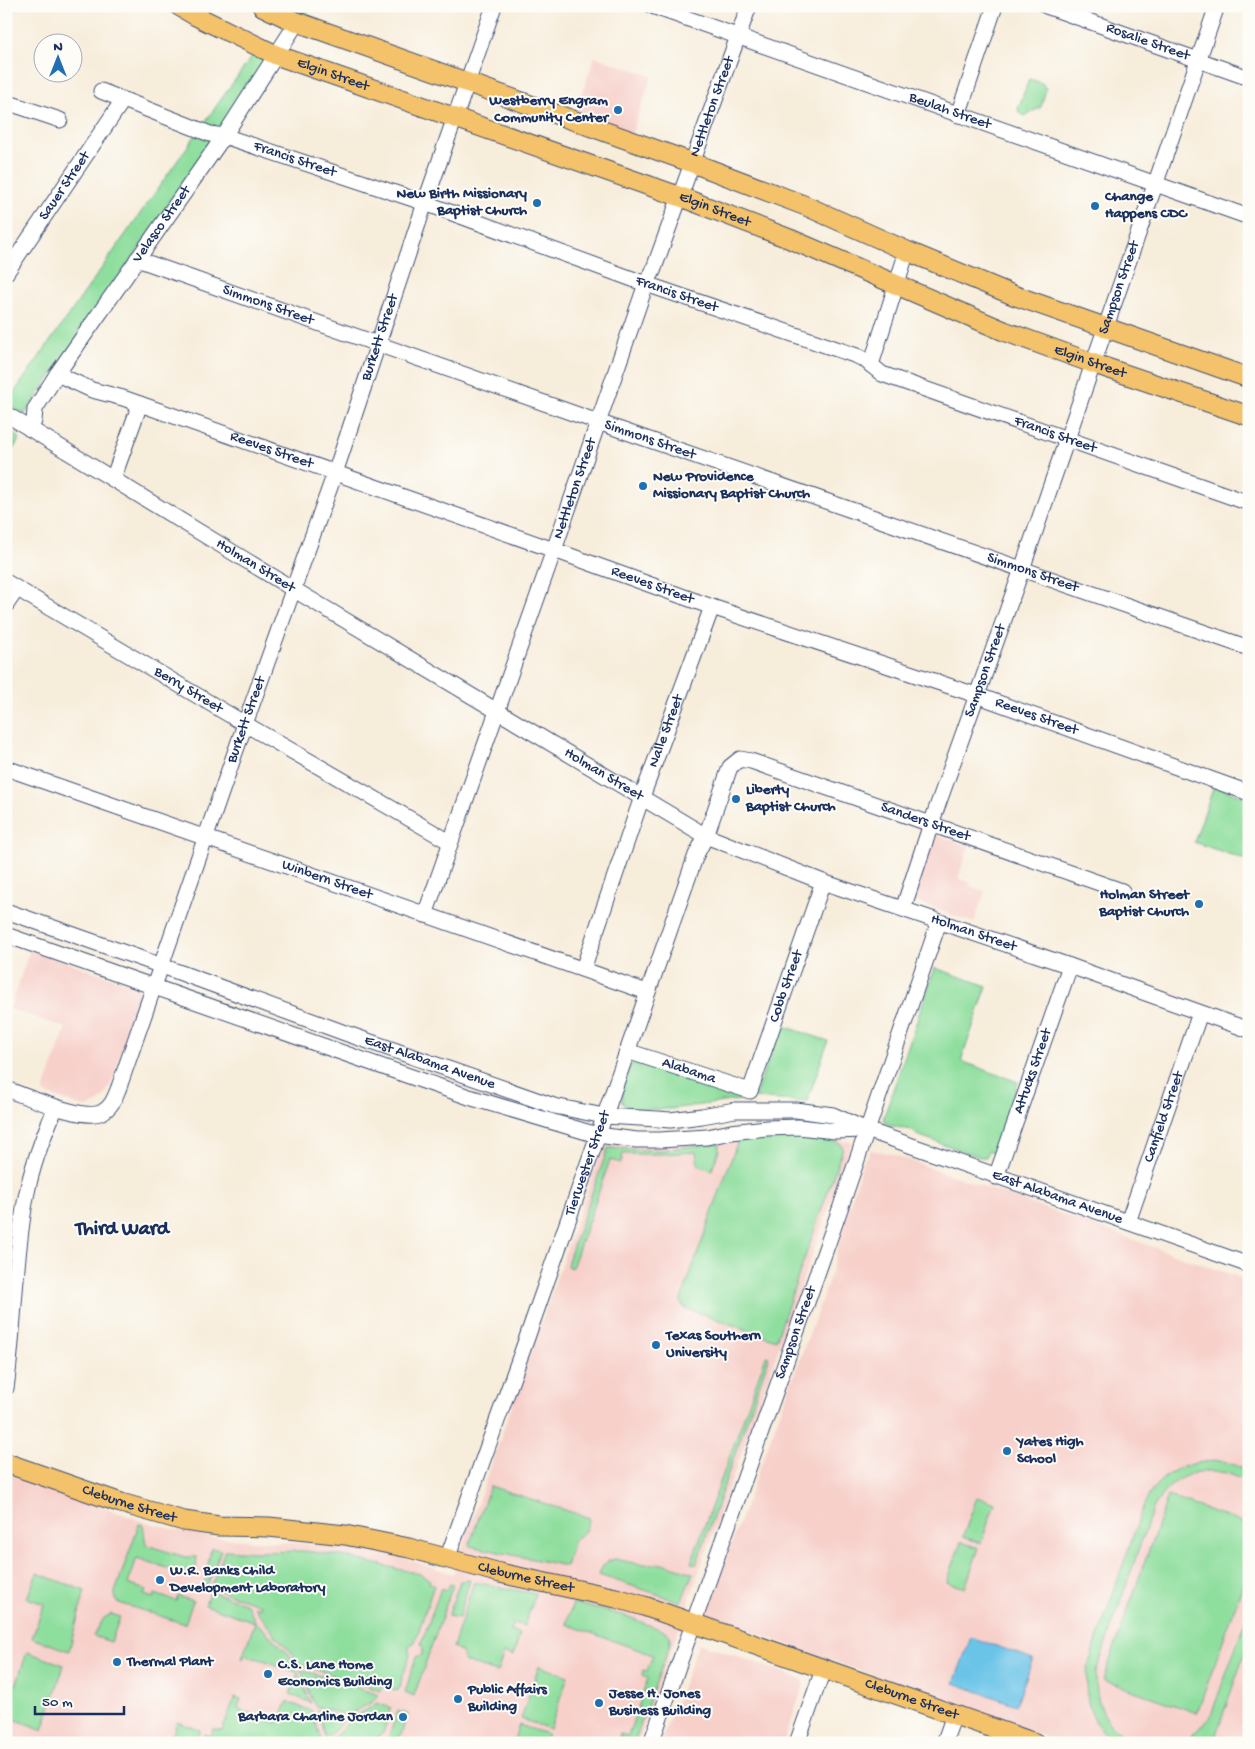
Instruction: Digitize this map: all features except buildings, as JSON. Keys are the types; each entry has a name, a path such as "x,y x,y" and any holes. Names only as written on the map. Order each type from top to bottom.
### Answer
{"main road":[{"name":"Elgin Street","path":"179,6 276,55 680,197 790,239 1004,331 1249,416"},
{"path":"262,6 289,19 693,163 806,206 907,251 1014,295 1249,378"},
{"name":"Cleburne Street","path":"6,1463 121,1503 184,1521 219,1526 269,1527 345,1534 409,1548 500,1573 616,1598 1035,1743"}],"street":[{"name":"Burkett Street","path":"6,1088 56,1107 84,1115 102,1113 112,1104 120,1087 245,724 335,473 425,203 494,6"},
{"name":"Beulah Street","path":"652,6 1249,217"},
{"name":"Nettleton Street","path":"425,915 646,284 653,272 749,6"},
{"path":"958,115 995,6"},
{"name":"Rosalie Street","path":"1046,6 1249,78"},
{"name":"Sampson Street","path":"903,909 1216,6"},
{"name":"Velasco Street","path":"30,429 34,421 36,409 57,374 224,136 298,21"},
{"name":"Francis Street","path":"101,91 210,134 224,136 425,203 646,284 857,356 882,374 1249,503"},
{"name":"Sauer Street","path":"6,274 123,100"},
{"path":"6,102 60,120"},
{"path":"871,365 907,251"},
{"name":"Simmons Street","path":"137,260 1249,648"},
{"name":"Reeves Street","path":"57,374 92,390 140,404 712,607 976,695 1249,793"},
{"path":"113,479 140,404"},
{"name":"Holman Street","path":"6,414 293,589 706,836 823,882 1070,966 1249,1030"},
{"path":"6,605 12,585"},
{"name":"Berry Street","path":"12,585 245,724 450,842"},
{"name":"Nalle Street","path":"583,969 642,797 712,607"},
{"name":"Sanders Street","path":"730,767 740,759 751,761 1122,892"},
{"name":"Tierwester Street","path":"447,1559 523,1349 696,855 706,836 730,767"},
{"name":"Winbern Street","path":"6,768 648,992"},
{"name":"Cobb Street","path":"750,1091 823,882"},
{"name":"East Alabama Avenue","path":"6,911 335,1030 554,1106 604,1116 638,1119 670,1120 735,1110 796,1110 833,1115 867,1130 996,1177 1249,1266"},
{"name":"Sampson Street","path":"651,1743 939,922"},
{"name":"East Alabama Avenue","path":"6,935 469,1097 597,1134 637,1140 660,1140 707,1137 767,1128 798,1127 835,1131 867,1130"},
{"name":"Attucks Street","path":"996,1177 1070,966"},
{"name":"Canfield Street","path":"1128,1222 1200,1013"},
{"name":"Alabama","path":"627,1051 750,1091"},
{"path":"6,1388 18,1252 26,1196 37,1152 56,1107"},
{"path":"797,1743 823,1670"},
{"path":"944,1743 954,1715"}],"shaded area":[{"path":"595,57 652,76 631,135 574,115"},
{"path":"935,835 969,846 958,878 970,883 970,886 985,891 974,923 918,903 915,900 913,893"},
{"path":"30,949 132,985 139,991 139,1001 110,1086 104,1097 89,1107 80,1106 43,1093 66,1028 10,1009"},
{"name":"Texas Southern University","path":"801,1134 852,1142 638,1743 6,1743 6,1473 142,1521 176,1530 203,1536 253,1541 345,1546 388,1553 453,1574 601,1151 615,1144 750,1135"},
{"name":"Yates High School","path":"871,1150 892,1154 1249,1281 1249,1743 1061,1743 705,1615 827,1286 862,1163"},
{"path":"699,1643 802,1679 804,1685 783,1743 660,1743"}],"green space":[{"path":"279,6 312,6 303,19"},
{"path":"255,52 269,59 219,131 202,126"},
{"path":"1029,79 1042,83 1046,89 1041,107 1025,116 1019,113 1018,109"},
{"path":"197,133 213,141 25,414 6,404"},
{"path":"6,429 20,438 6,461"},
{"path":"1214,786 1249,798 1249,861 1194,842"},
{"path":"935,968 987,986 961,1061 1018,1082 995,1153 988,1150 986,1157 980,1157 917,1135 909,1130 890,1125 883,1119"},
{"path":"781,1025 828,1041 807,1102 754,1098"},
{"path":"635,1061 740,1095 739,1100 670,1109 627,1109 622,1102 623,1086 629,1069"},
{"path":"811,1137 834,1141 841,1144 843,1148 776,1340 685,1308 681,1300 738,1140"},
{"path":"719,1143 719,1150 712,1170 699,1165 696,1152 623,1154 621,1163 610,1160 572,1268 567,1266 608,1148 660,1150"},
{"path":"766,1356 769,1357 696,1565 691,1563"},
{"path":"1223,1461 1249,1470 1249,1484 1235,1476 1221,1472 1207,1471 1194,1473 1181,1478 1170,1486 1160,1497 1152,1511 1096,1672 1098,1695 1104,1715 1117,1731 1138,1743 1114,1743 1098,1726 1093,1716 1087,1694 1087,1671 1143,1507 1157,1485 1175,1470 1197,1463"},
{"path":"490,1486 590,1518 585,1531 574,1540 566,1566 470,1546"},
{"path":"1168,1496 1249,1525 1249,1568 1197,1713 1103,1680"},
{"path":"977,1497 995,1503 981,1543 963,1537"},
{"path":"139,1524 143,1525 146,1545 185,1557 197,1557 196,1570 193,1577 137,1558 128,1584 146,1590 144,1595 154,1598 155,1594 176,1601 178,1596 193,1601 185,1624 119,1603 115,1600 115,1592"},
{"path":"961,1542 979,1548 965,1588 947,1582"},
{"path":"211,1548 221,1550 207,1587 204,1586"},
{"path":"225,1550 255,1552 305,1551 342,1556 420,1574 430,1580 429,1583 434,1585 415,1642 409,1646 410,1655 398,1691 383,1686 381,1691 298,1664 293,1654 275,1635 253,1606 260,1608 261,1605 211,1588"},
{"path":"615,1559 639,1564 665,1564 693,1573 681,1602 599,1575 604,1564"},
{"path":"37,1573 85,1591 69,1651 32,1638 44,1604 27,1598"},
{"path":"470,1580 459,1618 448,1616 460,1581"},
{"path":"474,1582 536,1594 524,1626 514,1623 511,1631 520,1634 513,1656 504,1653 497,1672 464,1662 462,1652 453,1647"},
{"path":"450,1584 453,1585 414,1696 405,1692 416,1657 422,1655 423,1647 421,1644 441,1588 447,1590"},
{"path":"210,1591 247,1604 255,1621 290,1655 297,1672 255,1659 246,1654 243,1659 255,1622 205,1605"},
{"path":"573,1603 626,1616 667,1632 670,1636 670,1644 634,1743 621,1743 622,1740 619,1738 620,1734 628,1736 648,1678 642,1675 643,1670 647,1671 653,1655 566,1624"},
{"path":"1249,1610 1249,1641 1213,1743 1203,1740 1199,1743 1174,1743 1191,1736 1210,1718"},
{"path":"111,1614 120,1617 111,1642 93,1636 104,1618"},
{"path":"27,1652 64,1665 43,1730 6,1716 6,1682 16,1685"},
{"path":"539,1666 568,1676 550,1729 521,1719"},
{"path":"300,1669 379,1695 372,1702 348,1716 315,1706"},
{"path":"298,1673 311,1703 290,1694"},
{"path":"235,1697 241,1699 238,1708 240,1710 277,1723 278,1721 280,1722 287,1702 312,1711 321,1739 311,1743 201,1743 204,1734 211,1736 213,1729 222,1731"},
{"path":"377,1703 391,1708 383,1733 378,1736 377,1743 331,1743 349,1721"},
{"path":"317,1710 345,1719 329,1736 325,1737"},
{"path":"398,1711 408,1714 398,1743 391,1743 389,1735"},
{"path":"177,1722 200,1730 195,1743 170,1743"},
{"path":"519,1725 547,1734 544,1743 513,1743"}],"water":[{"path":"971,1637 1033,1659 1016,1705 954,1683"}],"place":[{"name":"Westberry Engram Community Center","path":"618,110"},
{"name":"New Birth Missionary Baptist Church","path":"537,203"},
{"name":"Change Happens CDC","path":"1095,206"},
{"name":"New Providence Missionary Baptist Church","path":"643,486"},
{"name":"Liberty Baptist Church","path":"736,799"},
{"name":"Holman Street Baptist Church","path":"1199,904"},
{"name":"Texas Southern University","path":"656,1345"},
{"name":"Yates High School","path":"1007,1451"},
{"name":"W.R. Banks Child Development Laboratory","path":"160,1580"},
{"name":"Thermal Plant","path":"117,1662"},
{"name":"C.S. Lane Home Economics Building","path":"268,1674"},
{"name":"Public Affairs Building","path":"458,1699"},
{"name":"Jesse H. Jones Business Building","path":"599,1703"},
{"name":"Barbara Charline Jordan","path":"403,1717"}],"district":[{"name":"Third Ward","path":"122,1230"}]}
